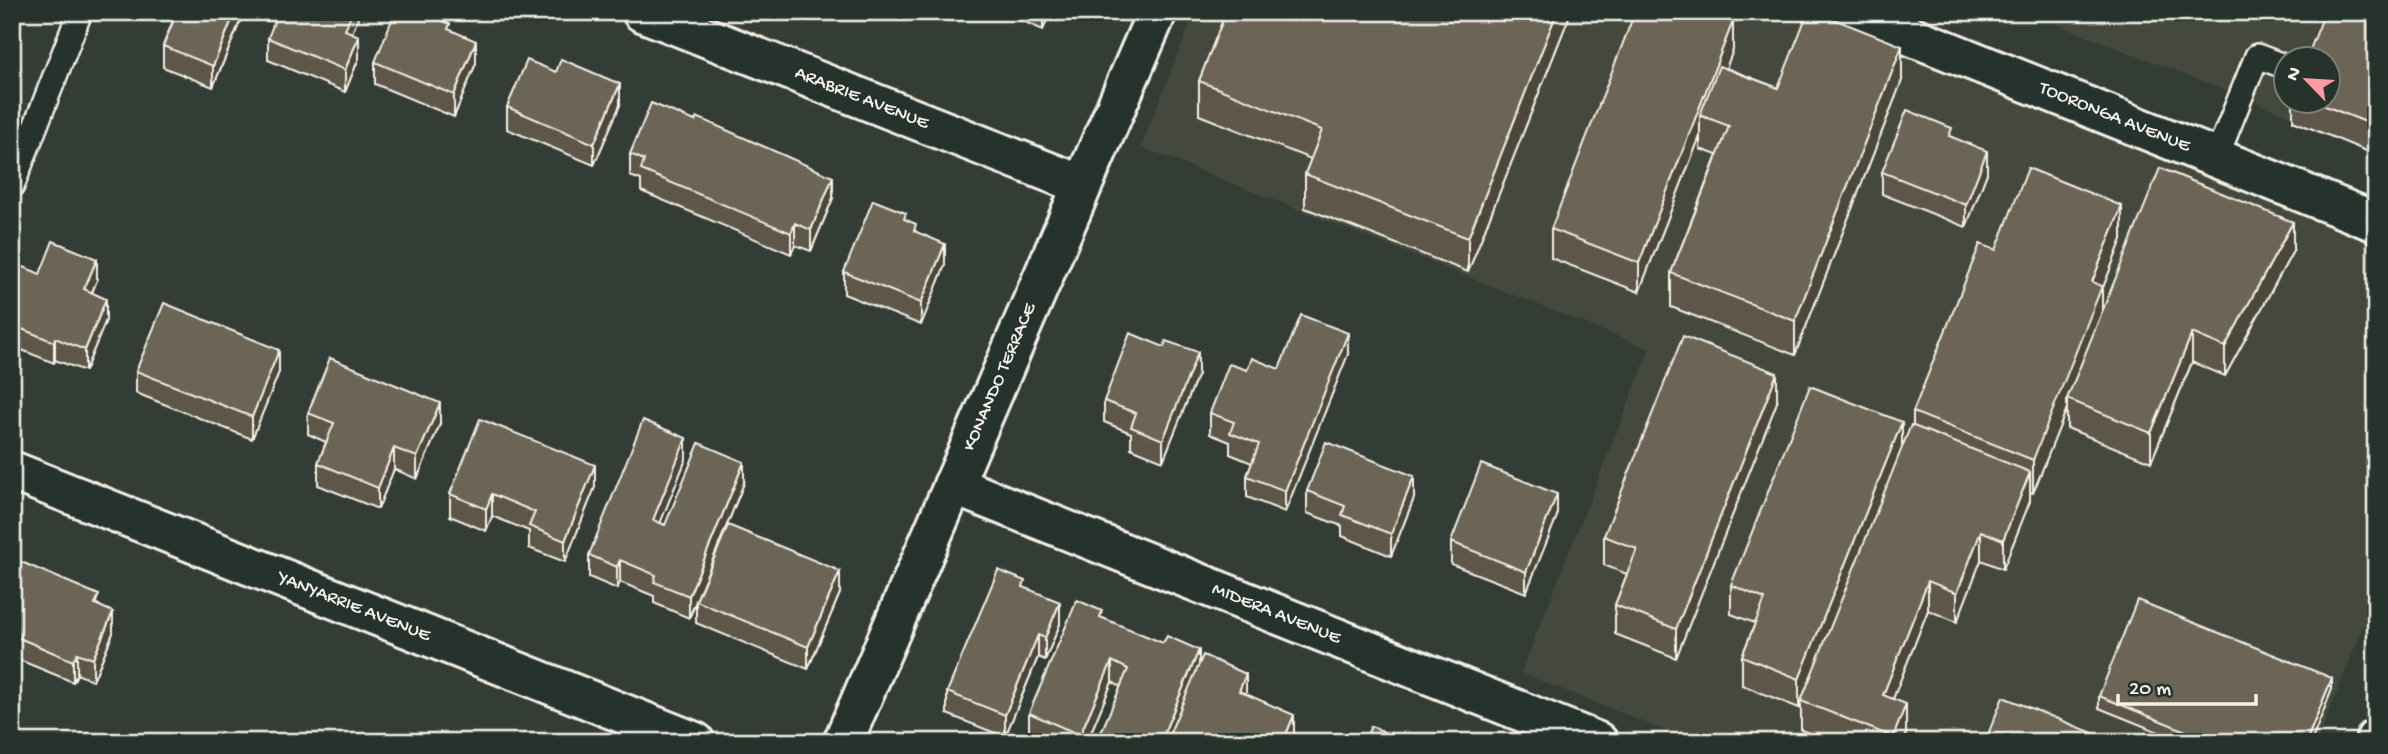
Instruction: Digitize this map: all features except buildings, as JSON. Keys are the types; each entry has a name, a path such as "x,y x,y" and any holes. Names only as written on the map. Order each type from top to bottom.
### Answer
{"street":[{"name":"ARABRIE AVENUE","path":"642,12 1082,185"},
{"name":"KONANDO TERRACE","path":"843,742 1157,12"},
{"name":"TOORONGA AVENUE","path":"1851,12 2376,222"},
{"name":"YANYARRIE AVENUE","path":"12,471 695,742"},
{"name":"MIDERA AVENUE","path":"953,485 1598,742"}],"lane":[{"path":"12,186 80,12"},
{"path":"2216,158 2257,56 2272,62"}],"shaded area":[{"path":"1195,12 1798,12 2376,241 2376,595 2317,742 1694,742 1521,673 1650,349 1141,147"},
{"path":"2027,12 2376,12 2376,150 2290,116 2342,116 2342,46 2272,46 2272,109"}]}
